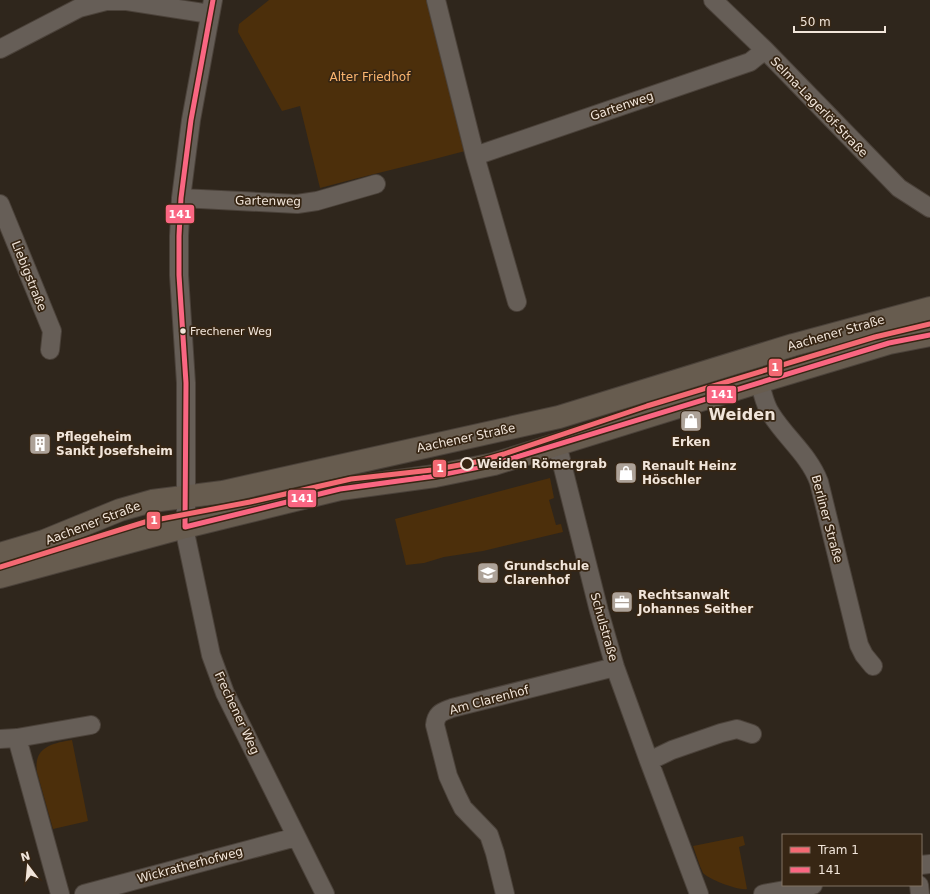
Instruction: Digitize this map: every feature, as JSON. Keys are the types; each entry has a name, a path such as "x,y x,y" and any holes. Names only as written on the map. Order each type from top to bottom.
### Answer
{"main road":[{"name":"Aachener Straße","path":"0,554 44,542 120,510 152,501 223,492 565,415 793,345 930,308"},
{"name":"Aachener Straße","path":"0,577 186,527 340,489 463,472 494,464 889,343 930,335"}],"street":[{"path":"0,49 79,8 106,0 211,7"},
{"path":"436,0 475,156 518,302"},
{"name":"Selma-Lagerlöf-Straße","path":"713,0 765,50 899,188 930,208"},
{"name":"Frechener Weg","path":"211,7 191,120 181,198 179,236 179,275 186,383 186,538 211,655 225,692 325,894"},
{"name":"Gartenweg","path":"475,156 750,62 765,50"},
{"name":"Gartenweg","path":"181,198 297,204 376,184"},
{"name":"Liebigstraße","path":"0,204 52,331 50,350"},
{"name":"Berliner Straße","path":"760,382 764,400 770,414 814,469 819,482 859,645 864,655 874,666"},
{"name":"Schulstraße","path":"557,444 599,611 615,667 699,894"},
{"name":"Am Clarenhof","path":"505,894 489,835 463,808 448,776 435,725 435,718 440,712 452,708 615,667"},
{"path":"60,894 9,739 91,725"},
{"path":"649,761 672,750 721,733 737,729 752,734"},
{"name":"Wickratherhofweg","path":"84,894 296,837"},
{"path":"763,894 807,886"}],"green space":[{"name":"Alter Friedhof","path":"269,0 429,0 465,151 320,188 300,106 282,111 238,32 239,24"},
{"path":"550,478 554,498 549,500 556,525 561,524 563,532 483,551 444,557 424,563 406,565 395,519"},
{"path":"72,740 88,821 53,829 37,772 38,757 41,752 52,745"},
{"path":"743,836 745,845 739,847 747,889 724,884 703,873 693,846"}],"tram line":[{"name":"1","path":"0,567 145,522 250,502 351,479 432,470 476,462 647,406 875,337 930,324"}],"transit line":[{"name":"141","path":"213,0 191,120 181,198 179,275 186,383 185,527 340,489 435,476 494,464 889,343 930,335"}],"place":[{"name":"Frechener Weg","path":"183,331"},
{"name":"Erken","path":"691,421"},
{"name":"Pflegeheim Sankt Josefsheim","path":"40,444"},
{"name":"Weiden Römergrab","path":"467,464"},
{"name":"Renault Heinz Höschler","path":"626,473"},
{"name":"Grundschule Clarenhof","path":"488,573"},
{"name":"Rechtsanwalt Johannes Seither","path":"622,602"}],"district":[{"name":"Weiden","path":"742,414"}]}
